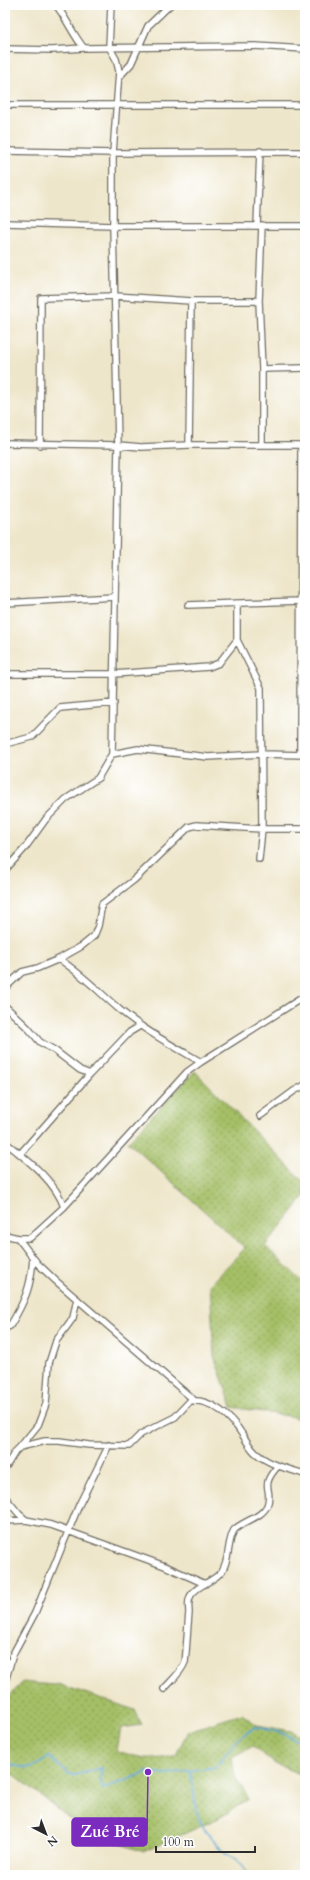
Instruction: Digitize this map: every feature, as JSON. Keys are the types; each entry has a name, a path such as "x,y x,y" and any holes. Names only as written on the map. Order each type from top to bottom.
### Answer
{"street":[{"path":"56,5 67,19 76,39 84,48"},
{"path":"5,870 25,848 46,819 66,799 98,778 112,754 118,445 113,226 113,153 119,77 116,59 109,47 111,5"},
{"path":"119,77 131,64 136,55 137,47 148,26 170,5"},
{"path":"5,49 52,50 109,47 255,46 305,49"},
{"path":"5,105 305,105"},
{"path":"5,151 113,153 260,151 305,152"},
{"path":"260,151 259,301 262,369 262,445"},
{"path":"5,223 113,226 305,226"},
{"path":"40,445 41,298 115,296 191,301 259,301"},
{"path":"189,445 191,301"},
{"path":"262,369 305,368"},
{"path":"5,443 40,445 118,445 141,447 189,445 303,445 299,601 302,755 261,754 208,757 138,749 112,754"},
{"path":"5,603 115,597"},
{"path":"188,606 237,605 299,601 305,598"},
{"path":"237,605 237,640 261,688 262,829 259,859"},
{"path":"5,674 114,674 209,667 219,663 237,640"},
{"path":"5,744 32,737 60,708 114,704"},
{"path":"5,988 22,972 38,968 59,959 82,946 94,936 98,926 102,904 134,880 189,827 197,825 262,829 305,829"},
{"path":"59,959 78,971 120,1010 140,1026 201,1062"},
{"path":"5,1235 18,1238 30,1238 64,1207 166,1094 188,1072 201,1062 305,996"},
{"path":"5,1006 40,1042 54,1050 80,1070 90,1074"},
{"path":"20,1154 125,1036 140,1026"},
{"path":"260,1116 294,1091 305,1085"},
{"path":"5,1142 20,1154 55,1190 61,1197 64,1207"},
{"path":"18,1238 33,1258 77,1299 194,1401"},
{"path":"5,1328 10,1326 26,1298 31,1280 33,1258"},
{"path":"6,1466 15,1452 38,1425 46,1404 49,1363 56,1342 73,1318 77,1299"},
{"path":"20,1447 45,1441 59,1441 89,1445 129,1446 141,1434 175,1417 190,1401 199,1400 223,1412 256,1453 278,1466 305,1474"},
{"path":"5,1682 13,1654 35,1613 79,1505 109,1445"},
{"path":"164,1689 176,1676 185,1662 188,1604 190,1595 216,1578 223,1569 226,1562 231,1535 234,1530 262,1512 266,1507 268,1497 267,1483 269,1476 278,1466"},
{"path":"5,1497 26,1520"},
{"path":"5,1521 26,1520 68,1531 165,1566 205,1584"}],"green space":[{"path":"195,1071 305,1183 305,1196 265,1246 305,1284 305,1424 294,1417 232,1407 214,1356 210,1284 245,1248 128,1142"},
{"path":"23,1682 64,1686 135,1710 142,1725 121,1728 117,1751 146,1758 161,1758 176,1755 188,1731 242,1714 257,1725 291,1731 305,1739 305,1776 275,1764 253,1746 232,1757 235,1777 249,1799 219,1818 144,1852 88,1833 15,1775 5,1774 5,1700"}],"waterway":[{"path":"5,1761 17,1766 28,1768 33,1767 48,1756 68,1774 76,1775 102,1768 100,1778 103,1789 148,1772 166,1774 216,1767 237,1740 255,1727 281,1733 305,1745"},
{"path":"190,1771 198,1817 204,1829 222,1850 237,1860 249,1875"}],"place":[{"name":"Zué Bré","path":"148,1772"}]}
